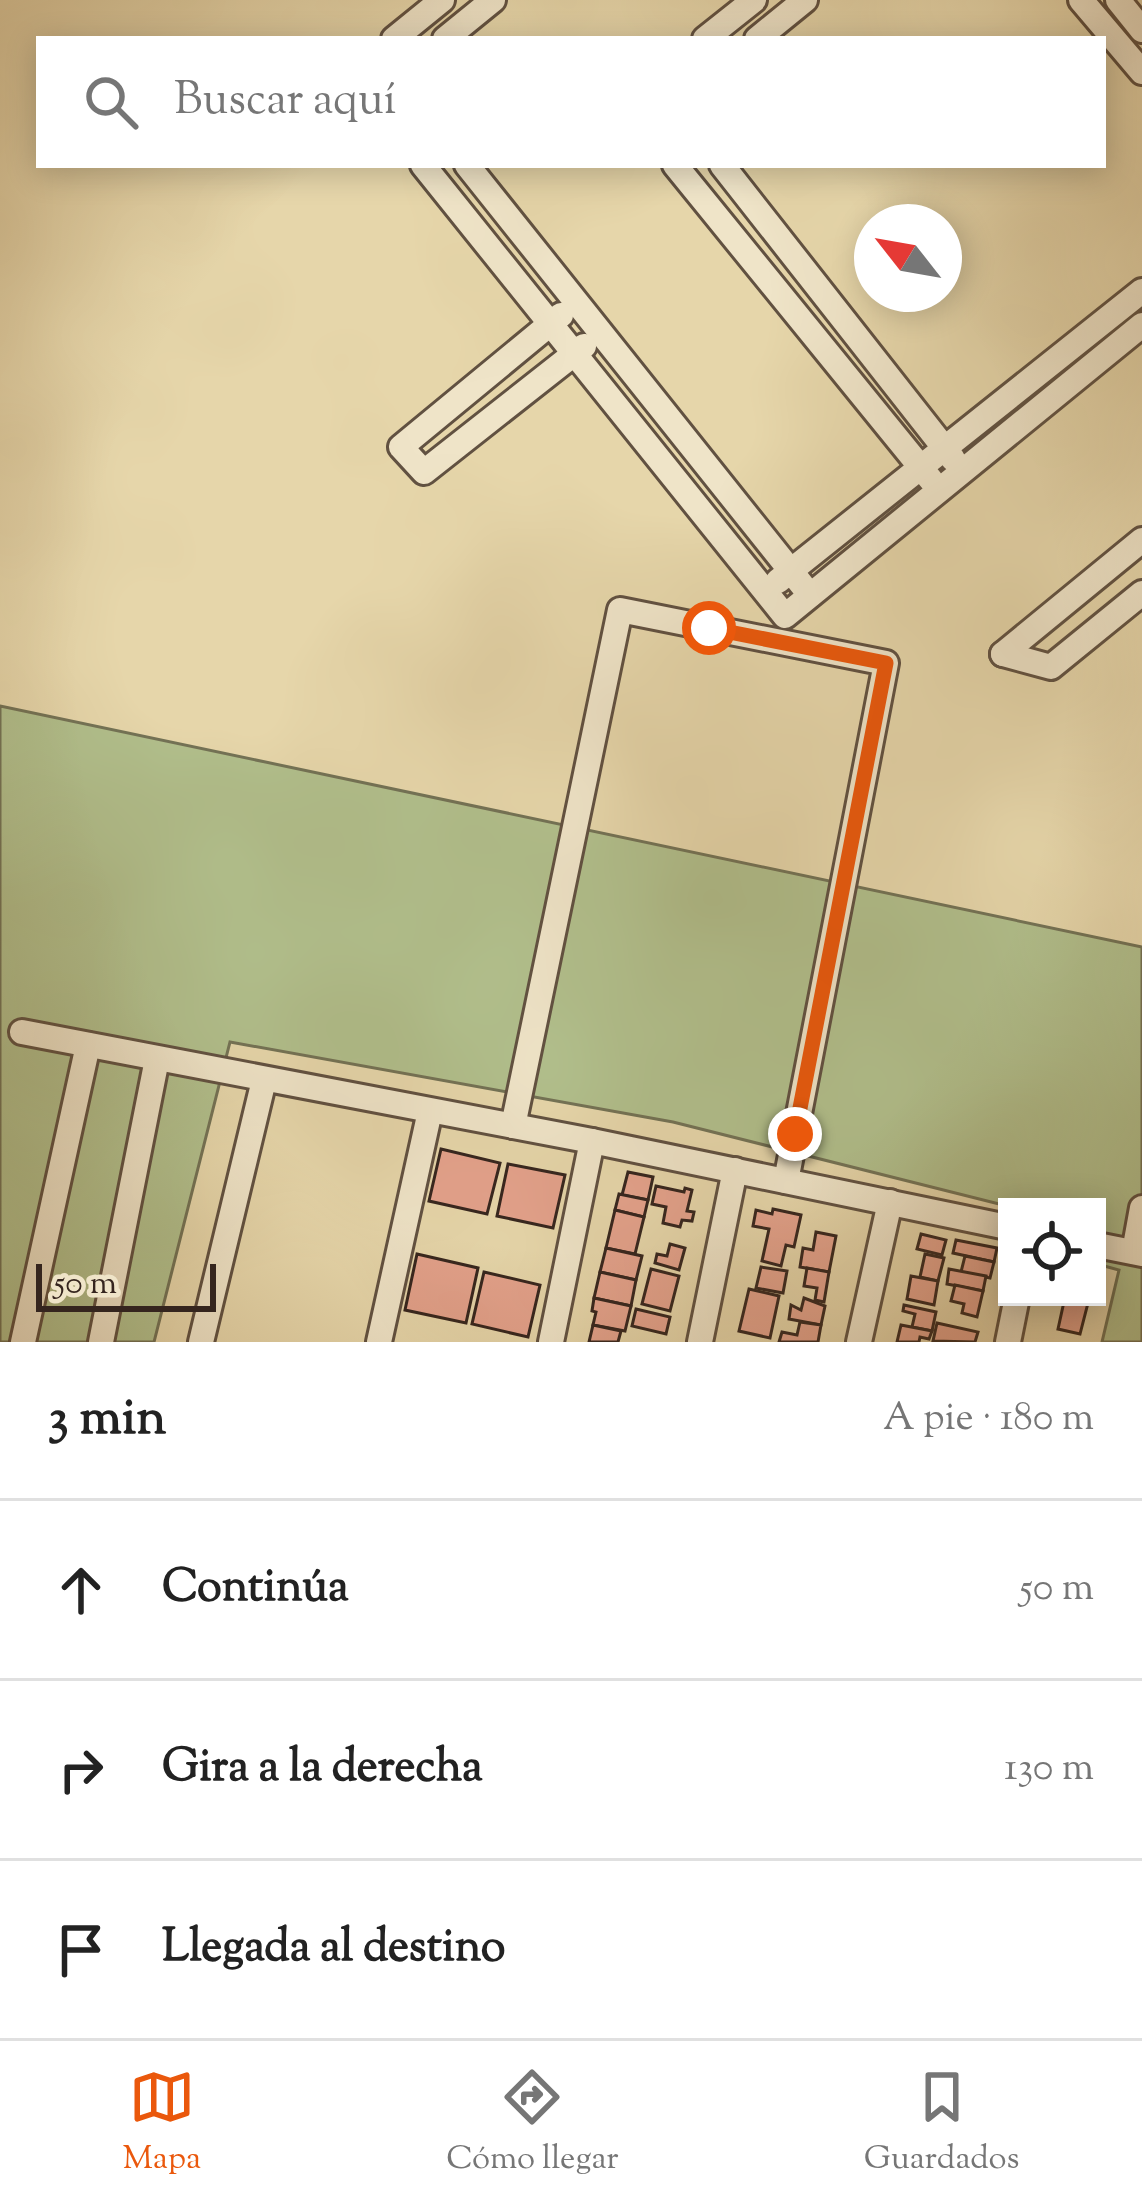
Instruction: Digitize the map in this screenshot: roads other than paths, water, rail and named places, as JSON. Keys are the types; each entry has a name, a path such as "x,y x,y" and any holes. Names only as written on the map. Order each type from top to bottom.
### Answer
{"street":[{"path":"398,36 442,0"},
{"path":"449,36 493,0"},
{"path":"710,36 754,0"},
{"path":"761,36 805,0"},
{"path":"1081,0 1142,72"},
{"path":"1106,30 1129,14"},
{"path":"425,168 785,616 1142,325"},
{"path":"468,168 810,595"},
{"path":"677,168 939,489"},
{"path":"724,168 962,470"},
{"path":"779,292 805,271"},
{"path":"765,591 1142,290"},
{"path":"577,303 401,446 424,472 601,332"},
{"path":"1142,540 1003,654 1051,667 1142,593"},
{"path":"513,1126 620,610 864,658 886,663 786,1181"},
{"path":"22,1032 998,1224"},
{"path":"23,1342 88,1045"},
{"path":"101,1342 157,1059"},
{"path":"200,1342 264,1080"},
{"path":"379,1342 430,1111"},
{"path":"550,1342 592,1141"},
{"path":"700,1342 735,1171"},
{"path":"859,1342 890,1202"},
{"path":"1106,1247 1138,1253 1142,1208"},
{"path":"1008,1342 1015,1306"}]}
